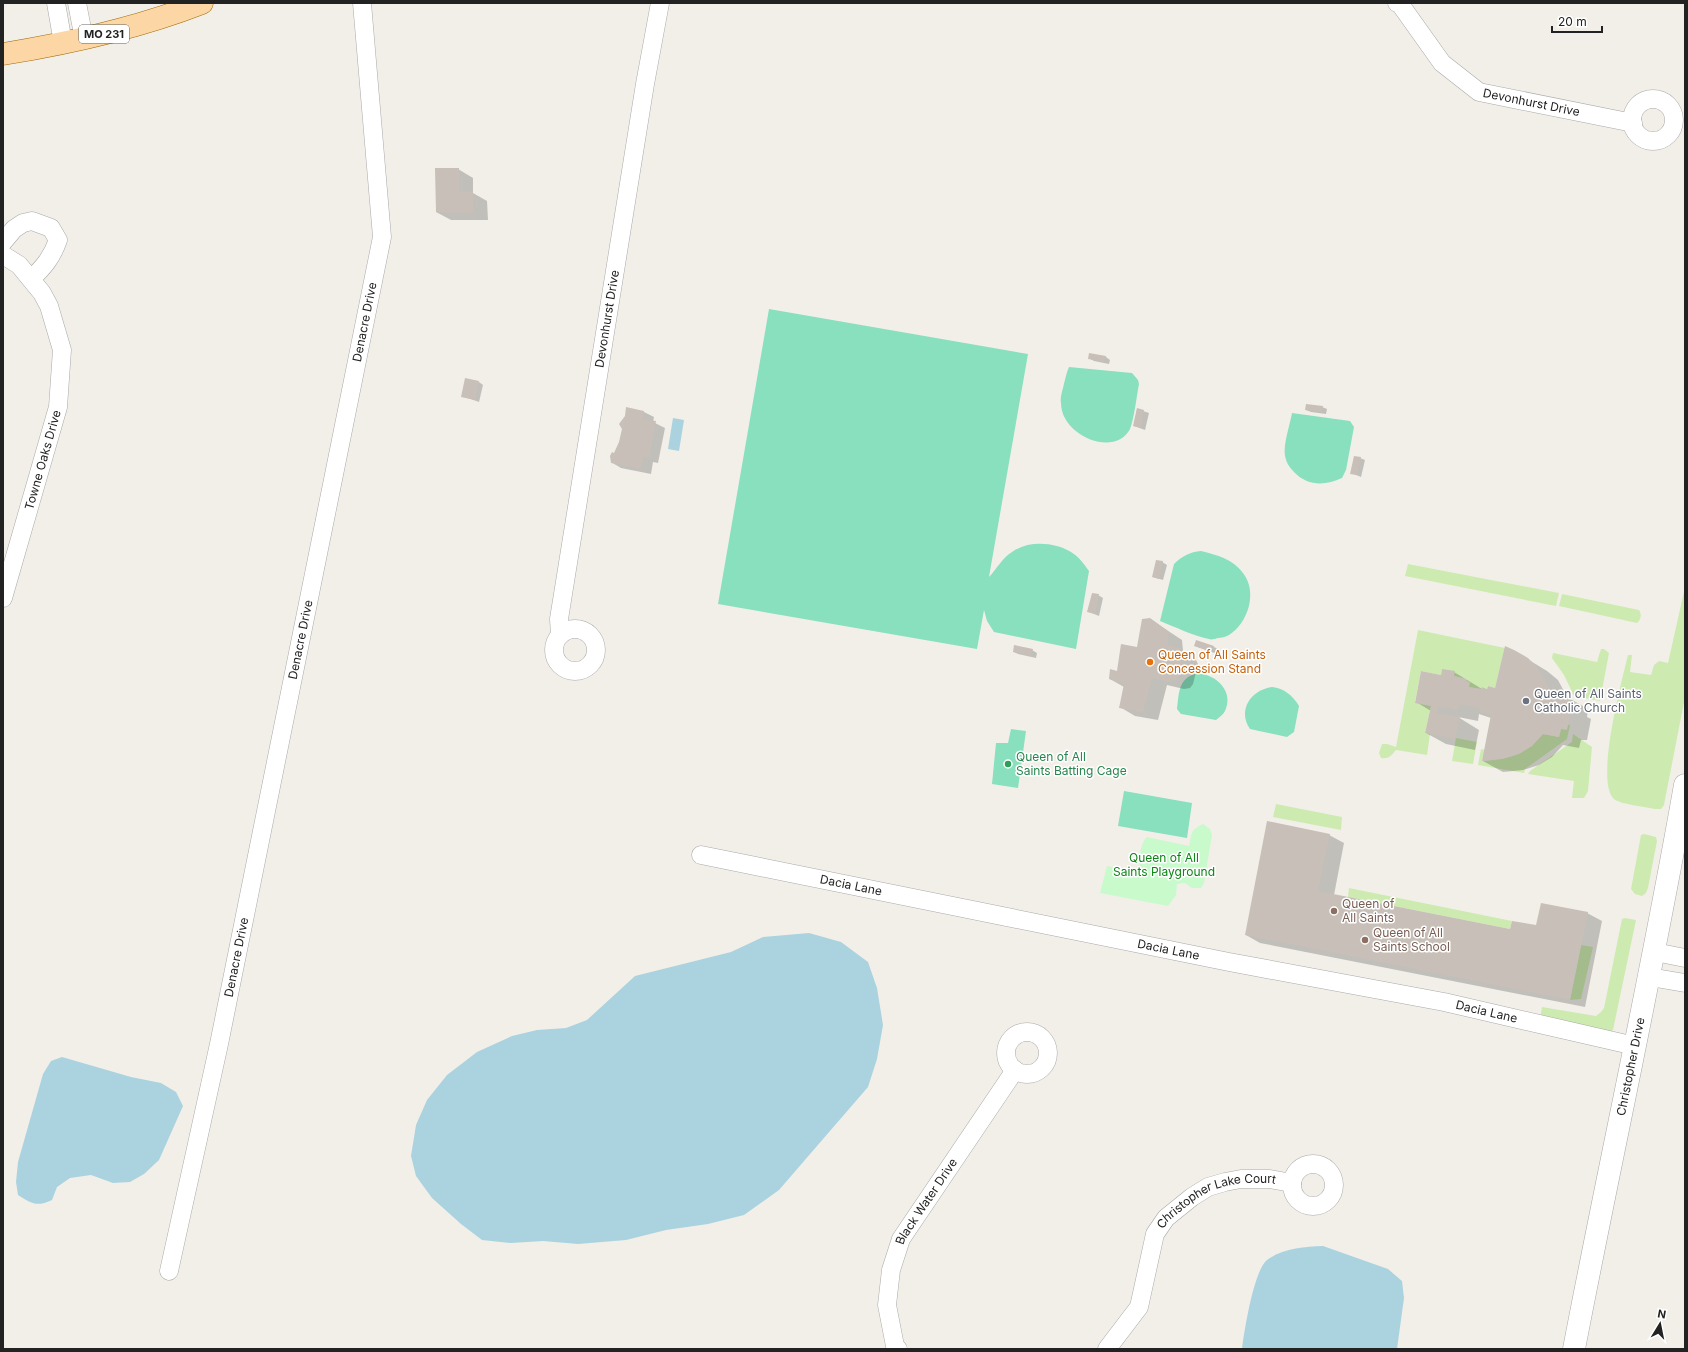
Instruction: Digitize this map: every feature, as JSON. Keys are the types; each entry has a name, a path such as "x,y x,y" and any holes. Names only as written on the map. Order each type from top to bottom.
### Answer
{"main road":[{"name":"MO 231","path":"3,54 74,41 135,26 202,3"}],"street":[{"path":"56,3 74,41"},
{"path":"74,41 77,3"},
{"name":"Denacre Drive","path":"170,1271 219,1044 382,237 362,3"},
{"name":"Devonhurst Drive","path":"560,635 559,619 644,92 660,3"},
{"name":"Devonhurst Drive","path":"1399,3 1442,64 1479,92 1633,123"},
{"path":"3,242 14,229 23,223 32,221 51,228 58,240 53,254 44,267 31,278"},
{"name":"Towne Oaks Drive","path":"3,255 19,265 31,278 49,306 62,350 58,407 3,598"},
{"name":"Christopher Drive","path":"1574,1349 1655,952 1685,785"},
{"name":"Dacia Lane","path":"701,855 1221,960 1444,1002 1635,1046"},
{"path":"1655,952 1685,958"},
{"path":"1650,977 1685,983"},
{"name":"Black Water Drive","path":"893,1348 887,1305 891,1270 901,1239 1016,1070"},
{"name":"Christopher Lake Court","path":"1107,1349 1139,1307 1155,1234 1166,1218 1202,1191 1225,1182 1241,1179 1270,1179 1292,1183"}],"green space":[{"path":"769,309 1028,354 989,577 1008,555 1018,548 1033,544 1050,544 1065,549 1076,556 1089,571 1076,649 994,632 987,621 984,610 977,649 718,604"},
{"path":"1069,367 1132,373 1138,380 1139,384 1130,429 1123,438 1113,442 1102,442 1090,439 1079,433 1070,425 1063,415 1061,401"},
{"path":"1292,413 1350,421 1354,427 1346,470 1342,478 1336,481 1316,483 1299,477 1294,472 1288,464 1285,456 1286,440"},
{"path":"1201,551 1219,556 1234,564 1243,573 1250,589 1249,607 1246,615 1236,630 1224,637 1212,639 1204,638 1160,621 1174,564 1186,555"},
{"path":"1408,564 1559,593 1556,606 1405,576"},
{"path":"1685,587 1685,697 1664,805 1661,809 1655,809 1617,801 1614,799 1609,789 1607,773 1608,754 1615,710 1628,655 1632,655 1630,672 1651,675 1654,665 1659,661 1668,663"},
{"path":"1562,594 1639,610 1641,615 1637,623 1559,606"},
{"path":"1418,630 1505,648 1495,688 1488,686 1487,689 1482,687 1481,689 1469,687 1466,679 1454,676 1442,669 1441,675 1421,671 1415,702 1431,706 1425,733 1430,734 1427,755 1396,750 1390,757 1381,758 1379,753 1382,744 1396,747"},
{"path":"1601,649 1604,649 1609,653 1600,701 1574,696 1564,675 1552,658 1553,653 1597,662"},
{"path":"1195,674 1209,676 1221,684 1225,690 1227,704 1225,711 1216,720 1181,714 1177,709 1182,683 1189,676"},
{"path":"1272,687 1288,693 1299,706 1294,732 1287,737 1250,729 1246,722 1245,715 1248,702 1258,692"},
{"path":"1570,725 1567,739 1525,769 1524,773 1478,765 1481,749 1485,750 1482,761 1509,757 1516,755 1529,747 1543,734 1559,737 1561,729"},
{"name":"Queen of All Saints Batting Cage","path":"1011,729 1026,731 1018,788 992,784 996,743 1008,743"},
{"path":"1573,734 1592,747 1588,791 1584,798 1572,798 1574,781 1528,774 1530,771 1572,742"},
{"path":"1456,738 1477,742 1473,764 1452,761"},
{"path":"1124,791 1192,803 1187,838 1118,826"},
{"path":"1276,804 1342,817 1341,830 1273,817"},
{"name":"Queen of All Saints Playground","path":"1203,824 1210,829 1212,835 1204,883 1201,888 1192,888 1185,883 1177,884 1176,895 1168,906 1100,893 1107,866 1142,873 1140,854 1142,844 1147,837 1189,846 1191,835 1194,830"},
{"path":"1644,834 1656,837 1657,841 1648,888 1646,893 1642,896 1635,894 1631,889 1641,835"},
{"path":"1349,888 1512,921 1510,929 1348,897"},
{"path":"1625,918 1636,920 1613,1030 1608,1034 1540,1019 1542,1007 1596,1016 1601,1012 1604,1008 1622,919"},
{"path":"1581,945 1593,947 1581,999 1570,1000"}],"water":[{"path":"673,418 684,420 679,451 668,449"},
{"path":"809,933 841,942 868,962 877,988 883,1025 877,1059 868,1087 779,1190 744,1215 708,1224 666,1230 626,1240 578,1244 543,1241 511,1243 482,1240 461,1224 432,1198 416,1176 411,1156 416,1125 427,1100 447,1075 477,1052 512,1036 537,1030 566,1028 587,1020 635,976 731,952 763,937"},
{"path":"62,1057 131,1077 161,1083 176,1092 183,1106 159,1160 144,1174 130,1182 113,1183 91,1175 70,1178 57,1187 52,1200 35,1204 18,1195 16,1182 18,1162 43,1074 51,1061"},
{"path":"1323,1246 1388,1269 1402,1281 1404,1298 1397,1349 1242,1349 1250,1302 1262,1266 1267,1260 1280,1253 1301,1248"}],"building":[{"path":"435,168 459,168 459,192 473,192 473,213 436,212"},
{"path":"1089,353 1106,356 1105,362 1088,359"},
{"path":"465,378 479,381 475,400 461,397"},
{"path":"1306,404 1323,406 1322,412 1305,410"},
{"path":"626,407 644,411 643,419 656,421 649,458 643,457 641,469 611,463 610,456 612,452 614,453 619,442 622,429 619,424 625,416"},
{"path":"1137,408 1144,410 1141,428 1133,426"},
{"path":"1354,456 1361,457 1357,475 1350,474"},
{"path":"1156,560 1163,561 1159,579 1152,577"},
{"path":"1092,593 1099,594 1095,614 1087,612"},
{"name":"Queen of All Saints Concession Stand","path":"1150,618 1168,631 1168,645 1180,648 1183,655 1179,676 1176,680 1168,682 1152,678 1143,712 1119,708 1124,684 1109,679 1110,669 1117,671 1121,644 1137,647 1142,619"},
{"path":"1196,640 1214,646 1212,652 1194,646"},
{"path":"1014,645 1033,649 1031,656 1013,652"},
{"name":"Queen of All Saints Catholic Church","path":"1505,646 1528,658 1538,668 1551,693 1569,696 1567,706 1572,707 1567,730 1561,729 1559,737 1543,734 1532,746 1519,754 1502,759 1482,761 1491,715 1479,712 1480,708 1460,704 1458,710 1439,706 1437,713 1460,717 1455,739 1425,733 1431,706 1415,703 1421,671 1441,675 1442,669 1455,671 1454,676 1466,679 1466,681 1470,682 1469,687 1481,689 1482,687 1487,689 1488,686 1495,688"},
{"name":"Queen of All Saints","path":"1267,821 1330,834 1318,891 1510,929 1512,921 1536,925 1541,903 1588,912 1570,1000 1245,935"}],"place":[{"name":"Queen of All Saints Concession Stand","path":"1150,662"},
{"name":"Queen of All Saints Catholic Church","path":"1526,701"},
{"name":"Queen of All Saints Batting Cage","path":"1008,764"},
{"name":"Queen of All Saints","path":"1334,911"},
{"name":"Queen of All Saints School","path":"1365,940"}]}
